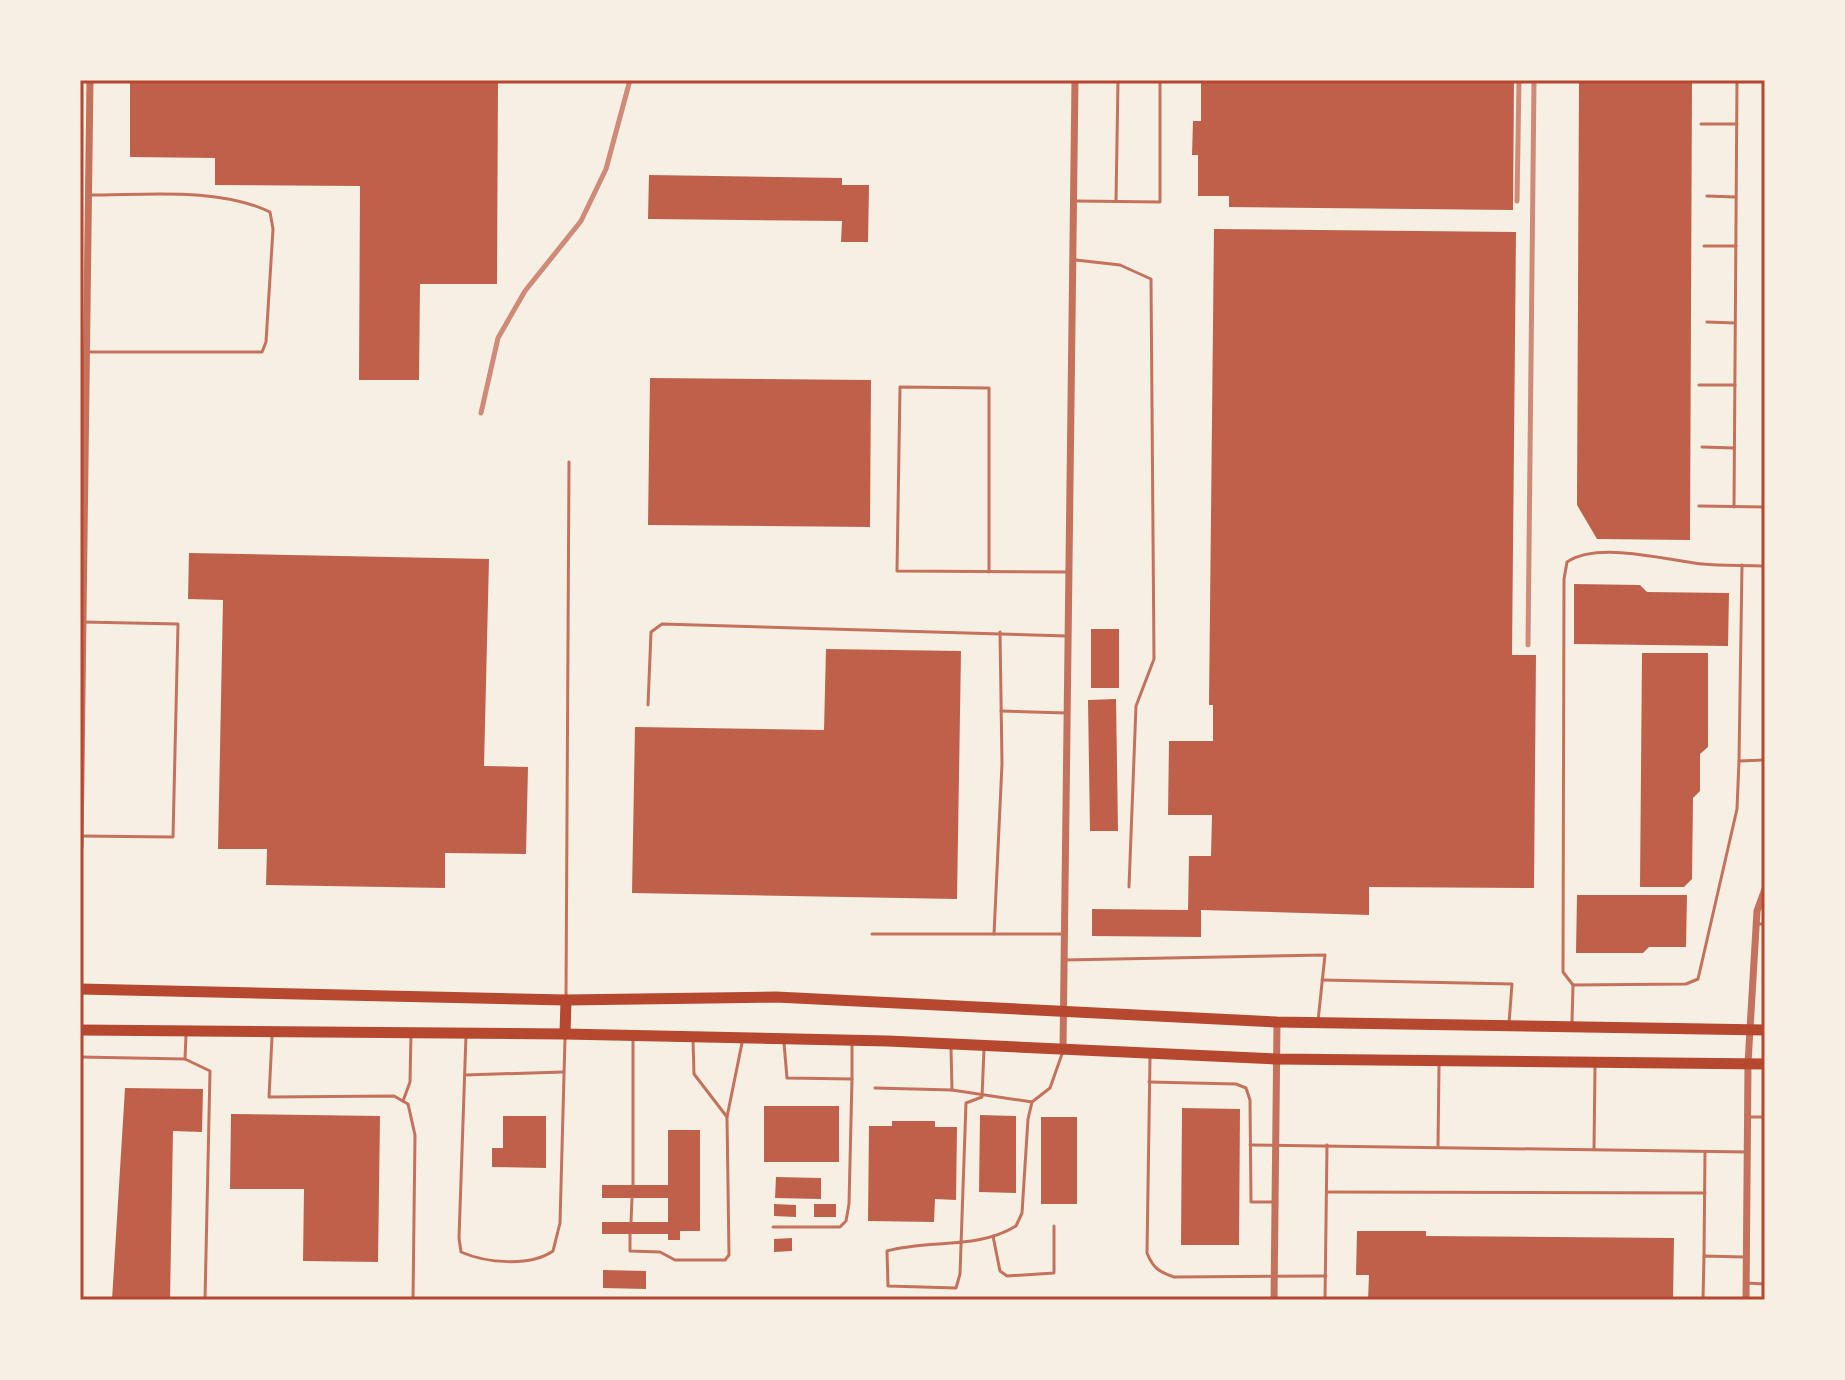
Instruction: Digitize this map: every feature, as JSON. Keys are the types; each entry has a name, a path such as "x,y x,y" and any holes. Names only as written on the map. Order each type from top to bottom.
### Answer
{"main road":[{"path":"80,989 566,1000 776,997 1277,1022 1765,1030"},
{"path":"565,1034 566,1000"},
{"path":"80,1030 565,1034 951,1044 1276,1059 1765,1064"}],"street":[{"path":"80,846 90,80"},
{"path":"1063,1051 1075,80"},
{"path":"1746,1300 1748,1063 1765,889"},
{"path":"1274,1300 1277,1022"}],"lane":[{"path":"1116,201 1118,80"},
{"path":"1073,201 1160,202 1160,80"},
{"path":"1734,507 1737,80"},
{"path":"1701,124 1737,124"},
{"path":"88,352 262,352 266,342 273,229 270,212 249,202 171,195 89,195"},
{"path":"1707,196 1736,197"},
{"path":"1704,246 1736,246"},
{"path":"1072,260 1120,265 1151,279 1154,659 1136,706 1129,887"},
{"path":"1707,322 1735,323"},
{"path":"1699,385 1735,385"},
{"path":"989,572 989,388 900,387 897,571 989,572 1068,572"},
{"path":"1702,447 1734,448"},
{"path":"566,1000 569,462"},
{"path":"1699,506 1765,507"},
{"path":"1572,1027 1573,985 1563,972 1564,579 1567,562 1578,555 1644,555 1701,564 1765,566"},
{"path":"1573,985 1686,984 1698,979 1737,809 1742,565"},
{"path":"80,836 173,837 178,624 83,622"},
{"path":"648,705 651,632 662,624 1067,636"},
{"path":"994,934 1001,711 1000,632"},
{"path":"1001,711 1066,713"},
{"path":"1739,761 1765,760"},
{"path":"872,934 1064,934"},
{"path":"1064,960 1325,955 1318,1022"},
{"path":"1322,980 1512,984 1509,1026"},
{"path":"185,1059 187,1031"},
{"path":"272,1033 269,1097 394,1096 408,1104 415,1135 413,1300"},
{"path":"403,1101 410,1082 411,1033"},
{"path":"466,1033 461,1252 478,1260 540,1260 553,1251 560,1223 565,1034"},
{"path":"633,1036 633,1185"},
{"path":"692,1038 694,1074 727,1117"},
{"path":"630,1234 630,1251 660,1252 675,1260 725,1260 729,1255 727,1117 743,1039"},
{"path":"784,1040 787,1078 852,1079"},
{"path":"773,1227 840,1227 846,1221 852,1041"},
{"path":"951,1044 952,1090"},
{"path":"982,1097 984,1046"},
{"path":"875,1088 952,1090 982,1097 1032,1102 1050,1088 1063,1051"},
{"path":"1150,1054 1147,1253 1151,1263 1160,1272 1174,1277 1326,1276"},
{"path":"80,1057 185,1059 210,1071 205,1300"},
{"path":"1438,1147 1439,1062"},
{"path":"1594,1149 1595,1063"},
{"path":"465,1075 563,1072"},
{"path":"1149,1082 1236,1084 1246,1088 1250,1100 1251,1202 1275,1202"},
{"path":"982,1097 966,1103 960,1242 956,1288 888,1286 887,1251 960,1242 993,1236 1016,1226 1022,1213 1022,1182 1032,1102"},
{"path":"1748,1117 1765,1117"},
{"path":"1250,1145 1747,1152"},
{"path":"1325,1300 1327,1145"},
{"path":"1703,1300 1705,1151"},
{"path":"1327,1192 1705,1193"},
{"path":"631,1222 632,1198"},
{"path":"993,1236 1000,1271 1007,1276 1054,1273 1054,1226"},
{"path":"1704,1256 1746,1257"},
{"path":"1746,1283 1765,1284"}],"building":[{"path":"130,80 498,80 497,284 420,284 419,380 359,380 360,186 215,185 215,158 130,157"},
{"path":"1201,80 1514,80 1513,210 1229,207 1229,196 1198,196 1198,155 1192,155 1193,121 1201,121"},
{"path":"1579,80 1692,80 1690,540 1597,539 1577,505"},
{"path":"649,175 842,178 842,185 869,185 868,242 841,242 842,221 648,219"},
{"path":"1214,229 1516,232 1512,655 1536,655 1534,888 1369,887 1369,915 1201,910 1201,937 1092,936 1092,909 1188,910 1189,856 1211,856 1212,815 1168,815 1169,741 1213,741 1213,705 1209,705"},
{"path":"650,378 871,380 870,527 648,525"},
{"path":"189,553 489,559 484,766 528,767 526,854 445,853 445,888 266,885 267,849 218,849 223,600 188,599"},
{"path":"1574,584 1640,585 1647,592 1729,593 1728,646 1574,644"},
{"path":"1091,629 1119,629 1119,688 1091,688"},
{"path":"826,649 961,651 957,899 632,893 635,727 824,730"},
{"path":"1642,653 1708,653 1708,747 1700,754 1700,791 1693,798 1692,879 1684,887 1640,887"},
{"path":"1116,699 1118,831 1090,831 1088,700"},
{"path":"1577,895 1687,895 1686,947 1649,947 1643,953 1576,953"},
{"path":"125,1088 203,1089 202,1132 173,1131 170,1300 112,1300"},
{"path":"764,1106 839,1106 839,1162 764,1162"},
{"path":"1182,1108 1240,1109 1239,1245 1181,1245"},
{"path":"231,1114 380,1116 378,1262 303,1261 304,1189 230,1189"},
{"path":"980,1115 1016,1116 1016,1193 979,1192"},
{"path":"503,1116 546,1116 546,1168 492,1167 492,1148 503,1148"},
{"path":"1041,1117 1077,1117 1077,1204 1041,1204"},
{"path":"892,1121 935,1121 935,1127 957,1127 956,1200 935,1199 934,1222 868,1221 869,1126 892,1126"},
{"path":"668,1130 700,1130 700,1231 680,1231 680,1240 668,1240 668,1234 602,1234 602,1222 668,1222 668,1198 602,1198 602,1185 668,1185"},
{"path":"776,1177 821,1178 821,1199 775,1198"},
{"path":"774,1204 796,1205 796,1217 774,1216"},
{"path":"814,1204 836,1204 836,1217 814,1217"},
{"path":"1357,1231 1426,1231 1426,1236 1674,1238 1673,1300 1368,1300 1369,1275 1356,1275"},
{"path":"792,1238 792,1251 774,1252 774,1239"},
{"path":"603,1270 646,1271 646,1289 603,1288"}],"railway":[{"path":"481,413 498,338 525,291 581,221 606,169 630,80"},
{"path":"1517,201 1519,80"},
{"path":"1528,645 1534,80"}]}
